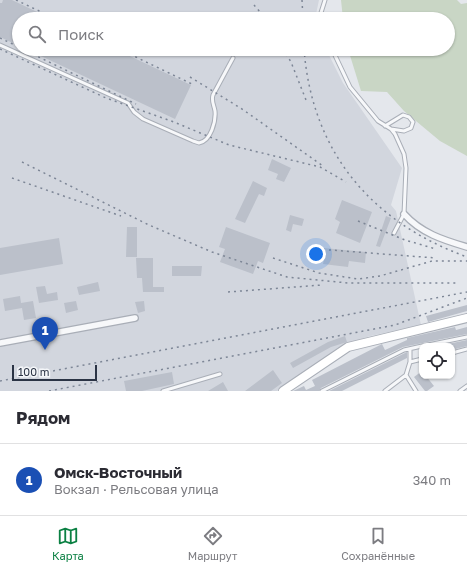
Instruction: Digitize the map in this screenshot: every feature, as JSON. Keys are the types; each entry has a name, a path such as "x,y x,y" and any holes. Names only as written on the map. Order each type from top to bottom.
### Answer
{"main road":[{"path":"283,391 348,347 370,340 467,318"}],"street":[{"path":"404,214 412,224 437,238 467,248"},
{"path":"0,342 135,318"}],"lane":[{"path":"321,12 325,0"},
{"path":"0,45 12,50"},
{"path":"24,56 128,103 134,112 143,119 199,143 208,137 214,124 215,112 212,99 213,95 233,58"},
{"path":"335,56 350,87 378,121 385,126 391,129 404,131 411,128 413,122 409,116 403,115 385,126"},
{"path":"391,129 399,140 404,154 406,168 404,214 394,233"},
{"path":"437,343 467,337"},
{"path":"322,391 410,349 419,347"},
{"path":"385,391 406,375 410,362 410,349"},
{"path":"455,352 467,349"},
{"path":"410,362 419,360"},
{"path":"163,391 175,390 220,374"},
{"path":"406,375 416,391"},
{"path":"460,391 467,386"}],"shaded area":[{"path":"0,0 319,0 316,12 12,12 12,56 330,56 343,83 402,168 391,205 396,211 421,325 370,336 347,344 335,350 277,391 0,391"}],"green space":[{"path":"341,0 457,0 461,4 467,3 467,156 440,141 404,111 387,92 361,91 350,56 455,56 455,12 342,12"}],"building":[{"path":"3,0 12,0 37,12 12,12 12,43 0,37 0,3 2,3"},
{"path":"41,56 130,56 191,85 175,119"},
{"path":"272,159 291,168 284,182 276,179 278,174 268,170"},
{"path":"253,181 267,188 264,196 259,194 245,223 235,219"},
{"path":"342,200 372,212 360,243 336,233 340,222 335,219"},
{"path":"290,215 304,219 302,226 293,224 291,232 286,230"},
{"path":"386,216 391,218 380,247 376,246"},
{"path":"127,227 137,227 137,257 126,257"},
{"path":"226,227 270,243 263,263 258,261 253,274 220,262 225,249 219,247"},
{"path":"59,238 63,264 0,275 0,248"},
{"path":"313,247 366,252 365,263 349,261 348,267 323,264 324,259 312,257"},
{"path":"136,258 153,258 153,287 164,287 164,292 143,292 142,278 137,278"},
{"path":"172,266 202,266 201,276 172,276"},
{"path":"98,282 100,291 79,295 77,287"},
{"path":"45,286 47,294 57,292 58,300 39,303 36,287"},
{"path":"20,296 21,303 33,301 36,318 24,320 22,308 5,311 3,299"},
{"path":"76,301 78,310 66,313 64,303"},
{"path":"144,301 145,311 138,313 135,302"},
{"path":"467,305 467,311 428,322 426,316"},
{"path":"455,327 456,330 467,327 467,334 403,347 321,388 319,391 293,391 304,386 306,390 315,386 312,380 382,344 385,350 407,340 407,338"},
{"path":"345,336 347,342 331,347 293,368 290,363 328,342"},
{"path":"467,340 467,346 455,349 455,343 452,343"},
{"path":"407,352 407,358 342,391 329,391"},
{"path":"273,370 282,383 271,391 245,391"},
{"path":"172,372 174,384 142,391 126,391 124,381"},
{"path":"419,373 419,379 428,379 434,386 425,391 414,377"},
{"path":"223,382 228,391 208,391"}],"railway":[{"path":"16,0 41,12"},
{"path":"302,0 303,12"},
{"path":"254,5 260,12"},
{"path":"0,38 12,44"},
{"path":"0,49 12,55"},
{"path":"15,56 106,98 174,122 229,145 320,167 346,182"},
{"path":"37,56 136,104"},
{"path":"134,56 194,85"},
{"path":"287,56 306,100"},
{"path":"305,56 309,86 319,120 334,151 352,178 375,203 402,224 433,242 467,257"},
{"path":"190,77 242,109 323,166"},
{"path":"22,162 149,225 212,252 287,277 348,283 459,283"},
{"path":"12,178 121,216"},
{"path":"358,221 405,240 436,249"},
{"path":"317,249 436,258"},
{"path":"273,258 319,273 358,279 380,276 432,261 467,261"},
{"path":"228,292 322,285"},
{"path":"0,381 467,292"},
{"path":"49,391 395,325 467,298"}],"place":[{"name":"Омск-Восточный","path":"45,350"}]}
